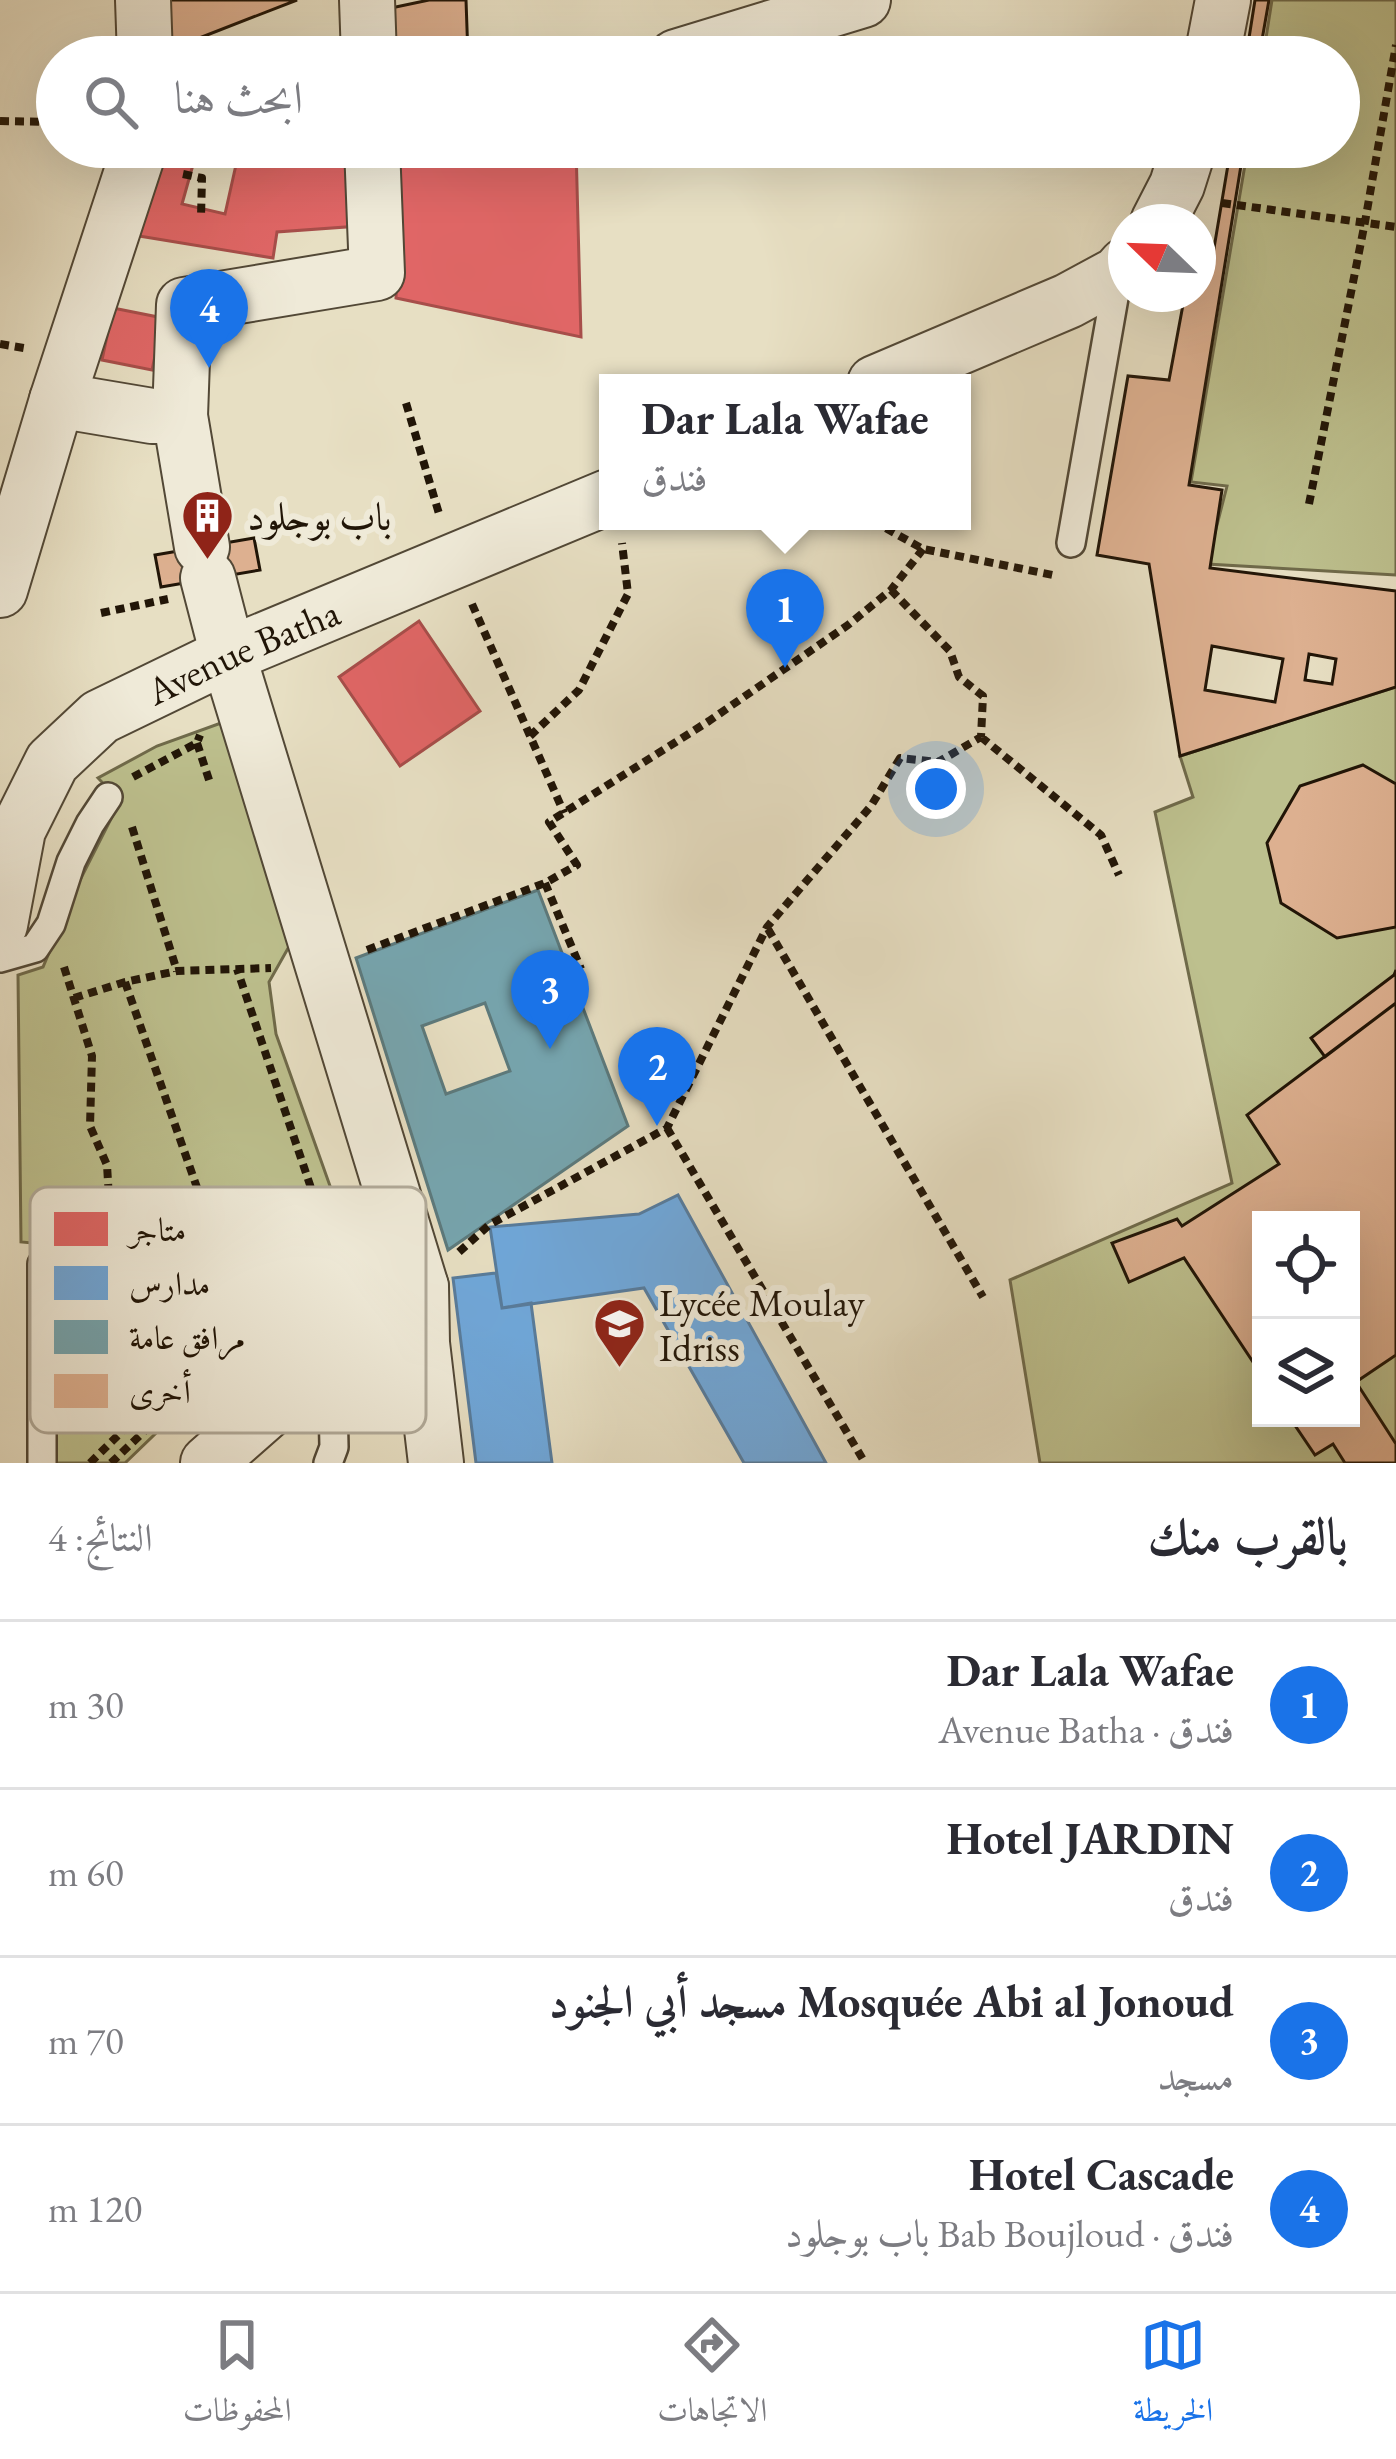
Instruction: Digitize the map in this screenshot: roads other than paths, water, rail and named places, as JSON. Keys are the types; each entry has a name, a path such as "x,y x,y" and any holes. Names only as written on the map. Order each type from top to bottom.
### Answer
{"street":[{"path":"143,0 144,36"},
{"path":"367,0 368,36"},
{"path":"745,36 863,0"},
{"path":"1216,36 1223,0"},
{"path":"0,590 57,400 150,168"},
{"path":"380,168 377,273 184,304 179,416 207,572 228,655 390,1187"},
{"path":"1167,204 1182,168"},
{"path":"896,374 1068,301 1108,277"},
{"path":"57,400 179,416"},
{"name":"Avenue Batha","path":"0,925 18,830 52,762 100,717 228,655 453,562 599,522"},
{"path":"426,1377 436,1463"},
{"path":"208,1463 242,1433"}],"lane":[{"path":"1071,543 1114,312"},
{"path":"0,958 35,948 51,924 71,862 108,797"},
{"path":"42,1433 42,1463"},
{"path":"328,1463 334,1433"}],"place":[{"name":"Hotel Cascade","path":"209,368"},
{"name":"باب بوجلود","path":"208,562"},
{"name":"Dar Lala Wafae","path":"785,668"},
{"name":"Mosquée Abi al Jonoud مسجد أبي الجنود","path":"550,1049"},
{"name":"Hotel JARDIN","path":"657,1126"},
{"name":"Lycée Moulay Idriss","path":"620,1370"}]}
